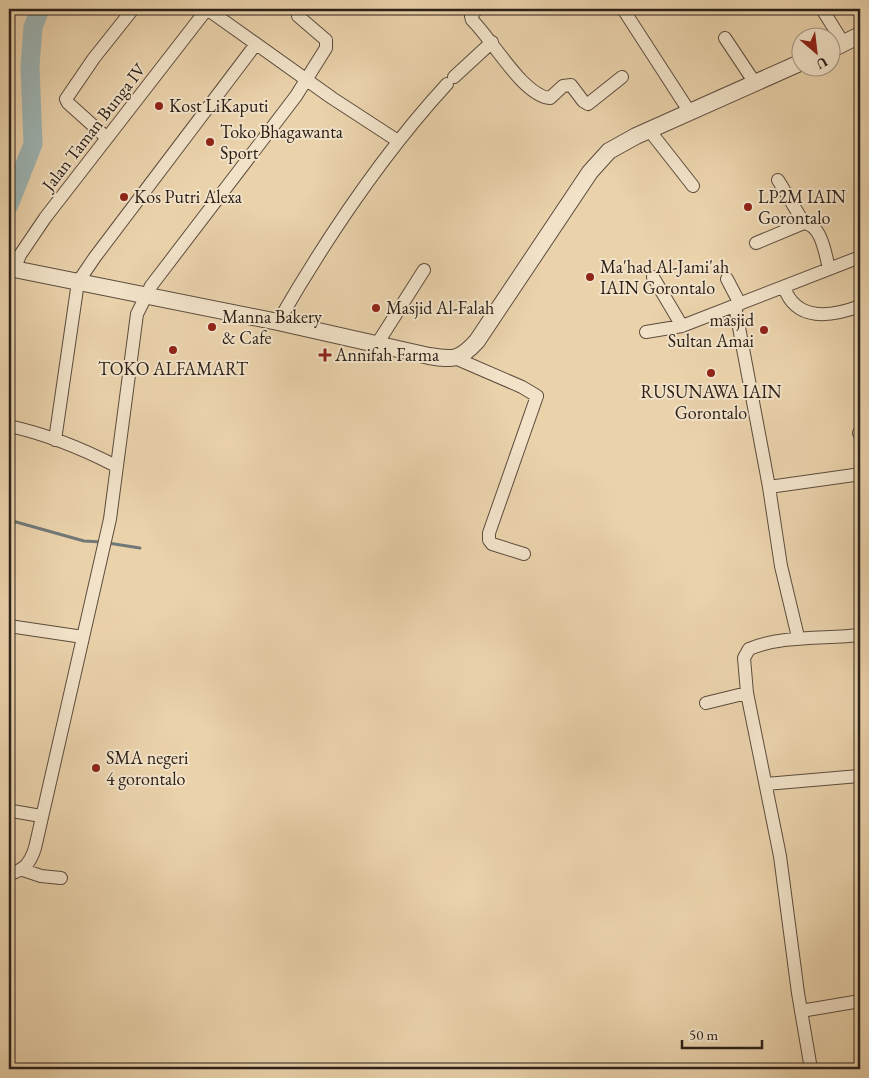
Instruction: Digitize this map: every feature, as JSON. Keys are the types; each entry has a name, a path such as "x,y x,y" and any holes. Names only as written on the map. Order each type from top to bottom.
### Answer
{"street":[{"path":"107,138 68,103 66,99 94,58 133,9"},
{"path":"207,9 305,79 398,141"},
{"name":"Jalan Taman Bunga IV","path":"11,269 33,234 207,9"},
{"path":"477,9 471,18 515,72 540,96 550,98 564,86 571,85 583,101 588,104 622,77"},
{"path":"623,9 689,111"},
{"path":"822,9 830,28"},
{"path":"23,870 32,858 35,848 105,543 135,320 145,297 165,267 296,96 326,48 328,42 298,16"},
{"path":"842,44 860,35"},
{"path":"725,38 754,83"},
{"path":"278,322 350,204 398,141 450,80 492,42"},
{"path":"54,440 78,282 95,256 256,44"},
{"path":"11,269 278,322 430,356 461,357 477,341 603,156 615,146 689,111 792,66"},
{"path":"649,130 693,186"},
{"path":"778,180 804,223 816,229 829,268"},
{"path":"756,243 804,223"},
{"path":"650,331 682,326 860,257"},
{"path":"377,344 424,270"},
{"path":"654,277 682,326"},
{"path":"727,279 737,305 781,566 798,637"},
{"path":"784,286 791,303 798,308 818,314 838,314 860,306"},
{"path":"455,358 522,387 537,396 509,472 488,540 492,544 524,554"},
{"path":"10,428 54,440 93,454 116,466"},
{"path":"769,486 854,475"},
{"path":"9,626 83,637"},
{"path":"811,1069 801,1011 780,856 747,693 744,658 747,651 754,646 798,637 816,640 860,635"},
{"path":"706,703 747,693"},
{"path":"766,784 859,776"},
{"path":"12,811 41,816"},
{"path":"9,874 23,870 41,876 61,878"},
{"path":"801,1011 860,1001"}],"waterway":[{"path":"9,205 33,144 30,66 33,27 40,9"},
{"path":"9,520 84,541 102,542"},
{"path":"108,543 140,548"}],"place":[{"name":"Kost LiKaputi","path":"159,106"},
{"name":"Toko Bhagawanta Sport","path":"210,142"},
{"name":"Kos Putri Alexa","path":"124,197"},
{"name":"LP2M IAIN Gorontalo","path":"748,207"},
{"name":"Ma'had Al-Jami'ah IAIN Gorontalo","path":"590,277"},
{"name":"Masjid Al-Falah","path":"376,308"},
{"name":"Manna Bakery & Cafe","path":"212,327"},
{"name":"masjid Sultan Amai","path":"764,330"},
{"name":"TOKO ALFAMART","path":"173,350"},
{"name":"Annifah Farma","path":"325,355"},
{"name":"RUSUNAWA IAIN Gorontalo","path":"711,373"},
{"name":"SMA negeri 4 gorontalo","path":"96,768"}]}
